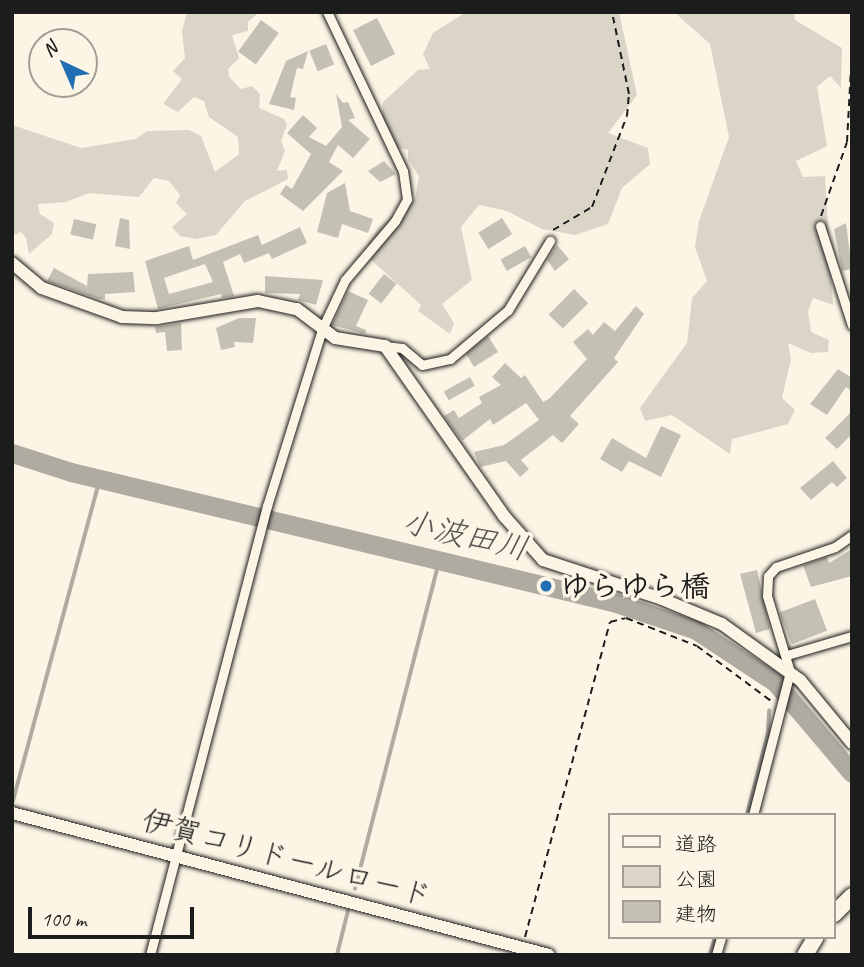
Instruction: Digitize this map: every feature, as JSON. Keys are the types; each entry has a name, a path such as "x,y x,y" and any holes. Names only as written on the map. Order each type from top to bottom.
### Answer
{"highway":[{"path":"836,913 852,896"},
{"path":"805,955 815,939"}],"main road":[{"path":"12,263 42,288 122,317 157,318 258,301 288,305 349,343 385,346 504,516 543,560 704,615 789,678 852,743"},
{"name":"伊賀コリドールロード","path":"12,813 549,955"}],"street":[{"path":"150,955 267,506 322,328 345,279 403,212 408,188 327,12"},
{"path":"820,226 852,325"},
{"path":"385,346 402,348 422,365 450,359 514,302 550,241"},
{"path":"754,813 789,678 787,655 767,597 768,576 776,568 835,547 852,535"},
{"path":"787,655 852,636"}],"path":[{"path":"550,241 553,230 592,207 627,116 629,94 612,12"},
{"path":"820,226 847,142 852,50"},
{"path":"522,948 610,622 626,618 697,646 782,706"}],"green space":[{"path":"187,12 258,13 248,22 248,31 232,35 239,58 228,69 229,77 241,89 252,86 260,94 259,108 284,119 287,125 281,141 285,151 277,171 287,170 288,179 245,201 216,235 196,239 180,236 172,227 187,214 176,203 180,195 169,181 154,178 139,197 89,193 66,202 38,204 40,214 54,223 52,234 29,254 26,238 21,232 12,236 12,125 81,148 136,139 147,131 189,130 201,136 215,172 239,154 238,137 209,117 204,101 194,97 178,112 163,104 182,79 173,71 185,58 182,31"},
{"path":"466,12 619,12 637,95 608,133 648,148 650,164 622,188 608,224 575,235 542,229 507,211 479,205 461,227 472,280 442,304 454,323 450,334 418,311 421,305 370,259 368,244 379,227 415,199 419,176 408,160 408,150 398,148 392,137 382,116 383,102 418,70 430,69 423,54 433,33"},
{"path":"674,12 794,12 795,20 842,48 841,88 830,76 817,87 827,146 796,161 803,177 825,176 833,305 813,298 808,311 811,332 829,340 828,352 811,353 788,343 791,359 782,398 795,410 788,424 732,439 730,454 672,415 645,421 640,408 687,343 692,298 707,281 695,247 699,221 729,137 710,44"}],"building":[{"path":"377,18 395,54 371,66 353,30"},
{"path":"261,20 279,33 256,64 238,52"},
{"path":"326,44 334,64 318,71 309,51"},
{"path":"308,51 303,69 297,68 290,97 296,98 294,110 269,104 286,61"},
{"path":"336,94 343,103 348,102 355,118 348,120 370,139 353,158 338,145 329,162 343,171 303,211 280,194 286,185 292,189 311,154 287,133 303,115 317,128 309,137 326,146 342,127"},
{"path":"384,161 396,174 380,182 368,171"},
{"path":"345,183 350,211 373,219 368,233 342,224 338,238 317,232 327,193"},
{"path":"120,218 129,220 130,249 115,246"},
{"path":"502,218 512,234 488,249 478,233"},
{"path":"74,219 96,224 93,240 70,235"},
{"path":"846,223 852,269 842,271 834,229"},
{"path":"300,227 307,243 272,259 269,253 244,263 240,254 223,262 234,296 222,298 221,294 158,309 145,261 189,246 193,260 258,235 262,245","holes":["205,264 213,282 169,294 164,278"]},
{"path":"557,245 569,259 555,271 547,260"},
{"path":"525,246 531,257 507,271 501,260"},
{"path":"54,268 87,286 88,274 133,272 135,292 105,294 105,299 99,299 47,281"},
{"path":"384,274 397,284 381,304 369,294"},
{"path":"265,276 323,280 316,305 298,300 300,294 265,293"},
{"path":"574,289 588,303 563,329 549,314"},
{"path":"348,291 368,300 356,326 366,330 365,334 332,325"},
{"path":"636,306 644,314 614,358 618,362 570,416 579,424 562,443 553,435 521,460 529,469 520,477 506,461 480,467 474,452 504,445 539,420 526,403 493,425 490,419 462,441 444,416 454,410 459,418 482,403 479,397 501,385 492,377 505,363 521,378 525,375 543,402 550,398 587,359 573,342 588,329 593,335 604,322 615,331"},
{"path":"239,318 256,318 253,343 234,342 235,347 221,350 216,328"},
{"path":"181,323 182,350 167,351 165,332 156,333 155,327"},
{"path":"488,336 498,352 474,367 466,354"},
{"path":"838,369 852,378 852,391 846,387 827,415 810,404"},
{"path":"470,377 475,386 449,400 444,392"},
{"path":"852,411 852,434 837,449 825,438"},
{"path":"661,426 681,435 661,477 629,461 622,472 600,459 612,438 646,458"},
{"path":"833,461 847,478 837,487 832,482 811,500 800,488"},
{"path":"852,549 852,576 811,587 803,565 827,557 829,563"},
{"path":"757,570 770,629 756,633 740,574"},
{"path":"815,599 827,631 792,644 780,613"}],"waterway":[{"name":"小波田川","path":"12,453 71,472 613,602 696,630 775,682 852,773"},
{"path":"13,801 100,479"},
{"path":"355,889 440,559"},
{"path":"748,813 768,733 769,711"},
{"path":"337,955 348,911"},
{"path":"710,955 714,939"}],"place":[{"name":"ゆらゆら橋","path":"546,586"}]}
